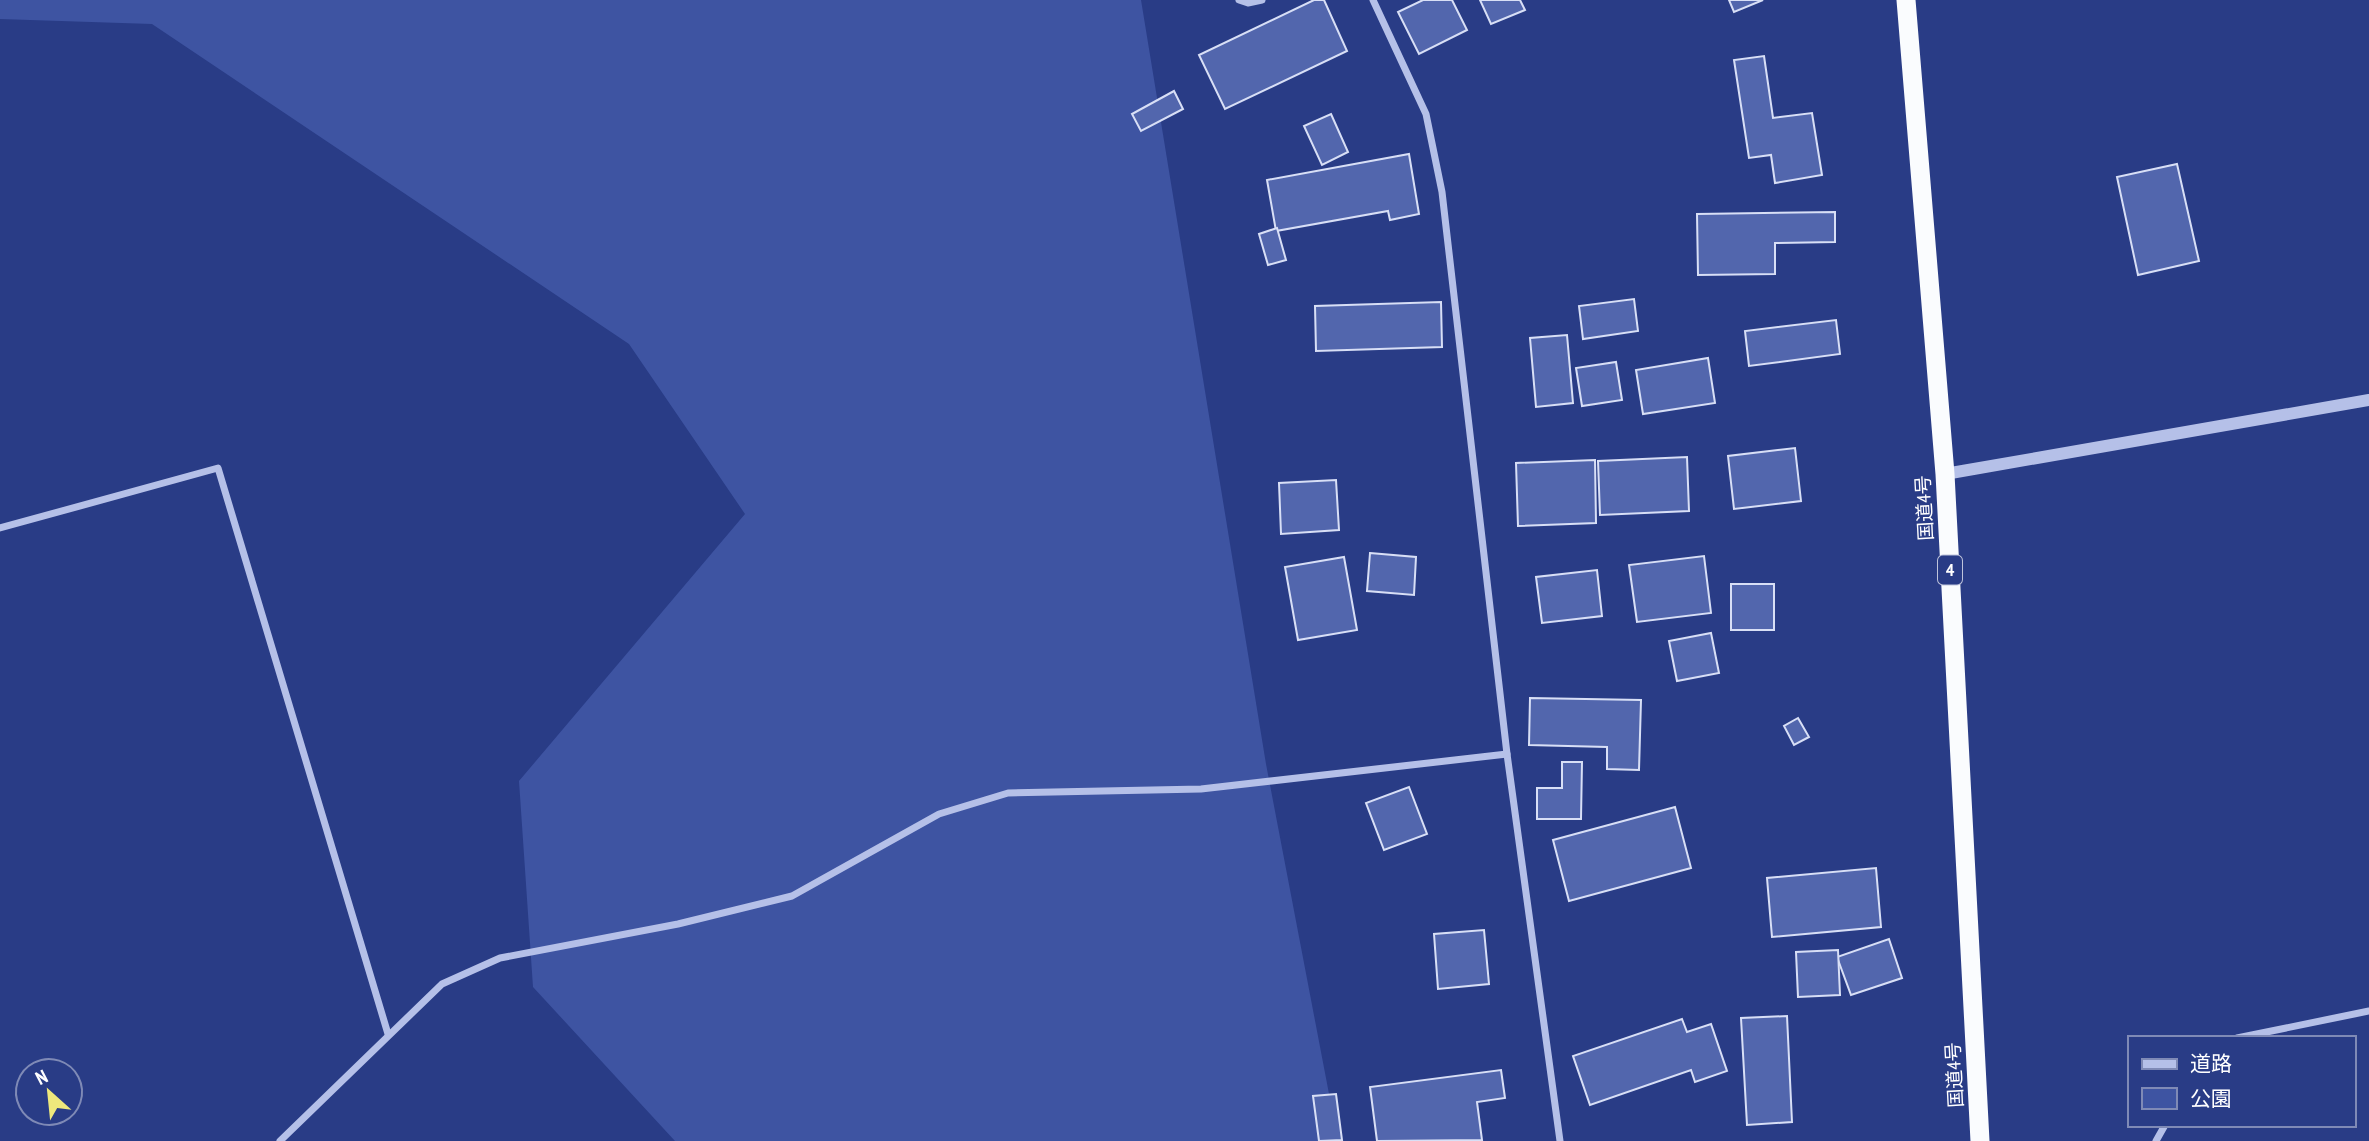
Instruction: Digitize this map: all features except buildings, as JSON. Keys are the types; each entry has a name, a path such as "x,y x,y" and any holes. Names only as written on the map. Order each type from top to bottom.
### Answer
{"highway":[{"name":"国道4号","path":"1906,0 1945,474 1980,1141"}],"street":[{"path":"1240,0 1248,3 1262,0"},
{"path":"1373,0 1426,114 1442,192 1507,754 1560,1141"},
{"path":"1945,474 2369,400"},
{"path":"0,528 218,468 388,1034"},
{"path":"280,1141 442,984 500,958 678,924 792,896 939,814 1008,793 1201,789 1507,754"},
{"path":"2247,1036 2369,1011"}],"green space":[{"path":"0,0 1141,0 1266,764 1338,1141 675,1141 533,987 519,781 745,514 629,344 152,24 0,19"}]}
